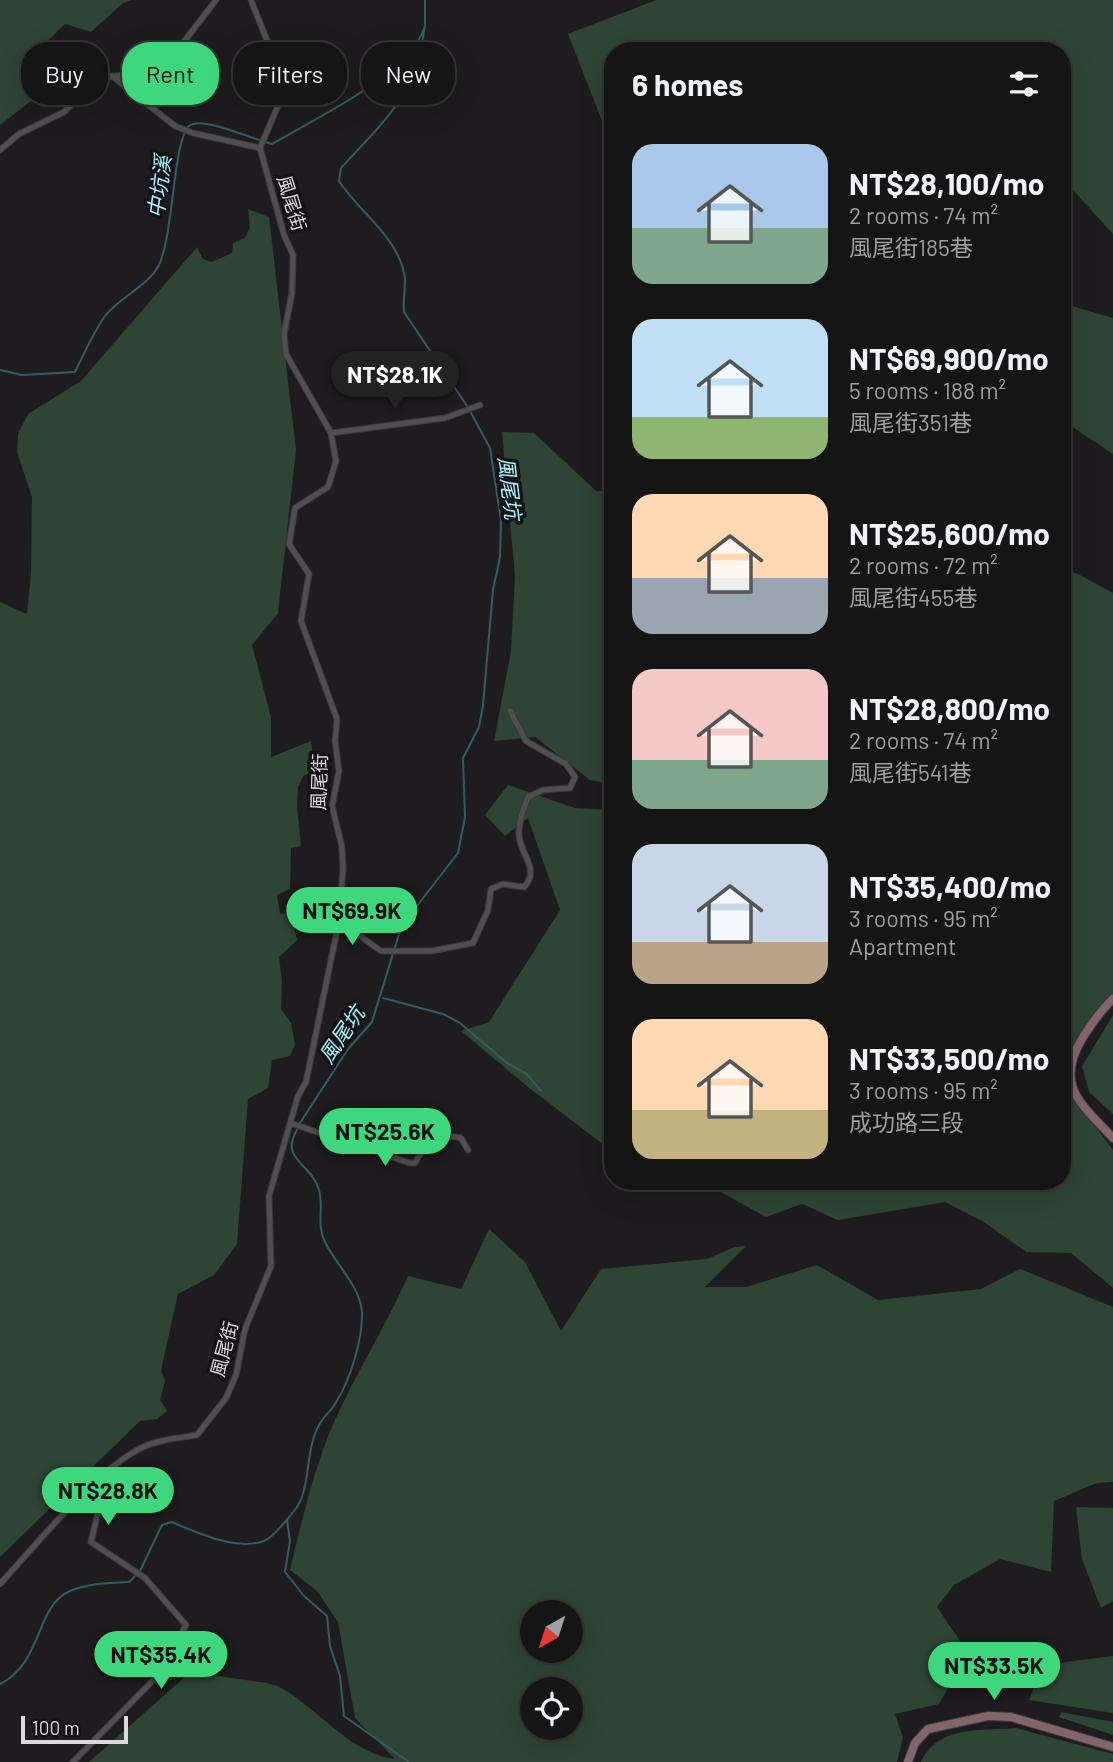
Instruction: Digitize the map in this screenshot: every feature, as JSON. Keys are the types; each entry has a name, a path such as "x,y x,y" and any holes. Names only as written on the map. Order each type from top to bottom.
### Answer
{"street":[{"path":"0,150 19,134 64,112 99,78 150,72 169,61 216,0"},
{"path":"111,75 175,126 192,133 260,148 264,133 283,94 269,67 270,48 251,0"},
{"name":"風尾街","path":"0,1584 99,1480 143,1447 197,1435 226,1398 236,1375 245,1329 271,1266 269,1196 306,1082 339,921 342,847 332,806 339,771 335,741 337,719 319,663 302,628 309,574 289,544 295,509 301,502 324,491 334,478 336,461 331,433 286,354 284,334 292,293 293,255 284,235 260,148"},
{"path":"331,433 445,418 480,405"},
{"path":"339,921 381,951 431,951 473,943 488,910 491,889 503,884 524,887 531,876 519,834 528,797 544,790 570,788 575,777 566,764 526,741 510,711"},
{"path":"1071,1067 1076,1048 1093,1021 1113,999"},
{"path":"1071,1080 1077,1099 1113,1138"},
{"path":"292,1124 410,1163 415,1163 430,1142 442,1137 461,1138 468,1150"},
{"path":"73,1762 169,1664 173,1649 186,1625 142,1576 91,1542 102,1496 99,1480"},
{"path":"908,1762 915,1743 928,1729 988,1716 1012,1717 1113,1747"}],"green space":[{"path":"0,0 132,0 123,3 91,32 65,24 47,42 21,42 21,105 26,105 0,125"},
{"path":"656,0 1113,0 1113,234 1071,188 1071,42 604,42 604,126 568,34"},
{"path":"248,209 269,217 296,450 278,613 252,645 271,717 271,757 311,741 315,773 304,775 298,787 301,846 291,848 290,889 277,895 280,914 291,913 297,940 279,957 281,1009 291,1023 295,1045 290,1056 272,1060 268,1088 248,1099 237,1244 214,1275 178,1294 161,1370 165,1381 160,1400 167,1411 157,1419 140,1421 0,1557 0,602 27,614 31,572 32,497 17,452 18,434 28,414 81,381 197,247 203,259 212,262 232,253 233,243 245,238 250,227"},
{"path":"1071,306 1113,318 1113,454 1071,426"},
{"path":"502,432 534,433 596,491 604,491 604,783 590,780 535,737 494,741 511,651 515,576"},
{"path":"1071,572 1113,593 1113,996 1075,1042 1071,1053"},
{"path":"508,785 575,808 604,810 604,1145 461,1031 489,1022 560,910 528,818 505,836 485,815"},
{"path":"1113,1015 1113,1114 1089,1092 1082,1066"},
{"path":"1071,1093 1113,1150 1113,1288 1071,1253 1026,1252 984,1222 945,1202 838,1220 802,1204 766,1217 721,1192 711,1190 1071,1190"},
{"path":"489,1229 525,1262 561,1331 601,1269 707,1259 735,1247 746,1246 705,1287 746,1287 817,1265 878,1300 981,1289 1020,1269 1113,1307 1113,1482 1097,1483 1054,1501 1051,1572 1000,1559 954,1585 937,1607 968,1653 939,1704 895,1714 903,1737 897,1762 89,1762 195,1668 218,1676 266,1683 283,1689 364,1749 395,1759 355,1718 338,1622 317,1591 290,1570 309,1494 328,1438 408,1276 461,1289"},
{"path":"1076,1507 1113,1508 1113,1601 1101,1608 1082,1559"},
{"path":"1113,1656 1113,1713 1029,1700 1043,1665"},
{"path":"1061,1712 1113,1722 1113,1735 1059,1717"},
{"path":"1016,1728 1113,1754 1113,1762 921,1762 929,1750 949,1736 975,1730"}],"waterway":[{"name":"中坑溪","path":"425,0 425,24"},
{"name":"風尾坑","path":"425,25 421,49 407,88 385,119 341,168 339,181 396,252 405,280 404,312 467,406"},
{"name":"中坑溪","path":"265,142 272,144 380,79 414,46 424,29"},
{"name":"中坑溪","path":"0,370 22,375 75,372 105,316 154,272 164,250 176,168 184,135 189,126 203,123 260,140"},
{"name":"風尾坑","path":"300,1123 348,1049 372,1022 399,934 413,911 458,853 465,817 463,758 479,727 483,705 493,590 500,557 501,521 490,448 470,411"},
{"path":"383,998 443,1014 460,1023 507,1063 527,1074 541,1091"},
{"name":"風尾坑","path":"140,1571 162,1525 172,1522 217,1539 241,1544 264,1541 275,1533 301,1501 315,1433 341,1395 350,1372 362,1323 360,1302 322,1236 319,1190 292,1147 298,1128"},
{"path":"287,1520 290,1541 285,1572 304,1596 327,1616 330,1646 340,1676 344,1716 409,1762"},
{"name":"風尾坑","path":"0,1684 14,1675 24,1663 50,1609 59,1598 84,1586 129,1582 136,1575"}]}
